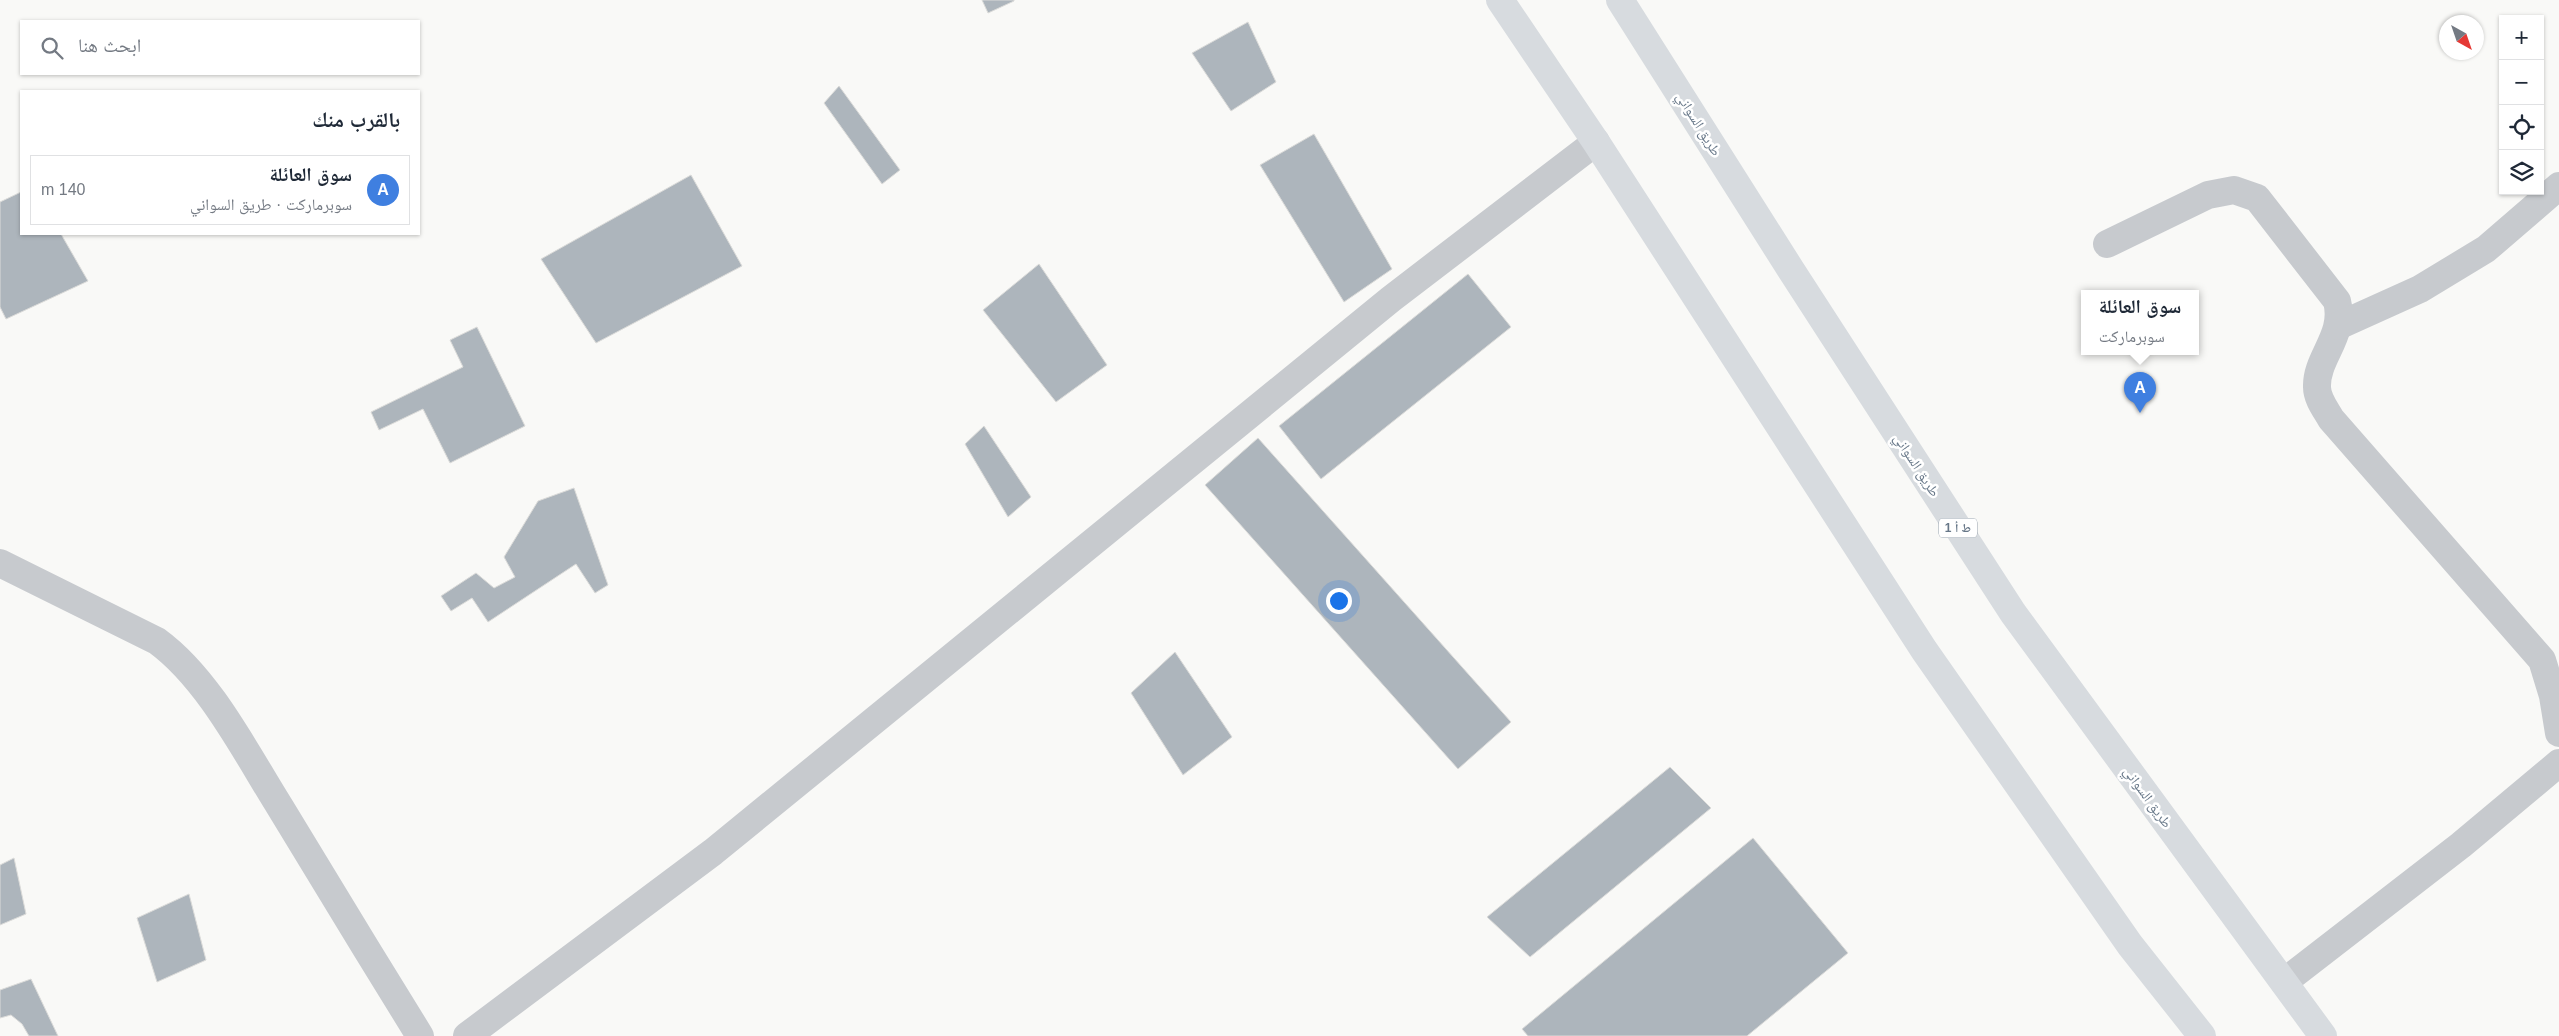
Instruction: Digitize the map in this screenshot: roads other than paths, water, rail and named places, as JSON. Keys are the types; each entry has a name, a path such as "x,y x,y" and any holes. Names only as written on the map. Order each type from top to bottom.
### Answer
{"highway":[{"path":"1500,0 1596,142 1924,650 2130,945 2202,1036"},
{"name":"طريق السواني","path":"1620,0 1786,262 2013,613 2323,1036"}],"street":[{"path":"467,1036 713,852 1391,299 1596,142"},
{"path":"2338,326 2420,289 2486,249 2559,186"},
{"path":"2107,244 2208,196 2234,190 2257,198 2337,301 2340,312 2338,326 2318,378 2318,396 2332,419 2542,660 2549,678 2559,733"},
{"path":"0,563 157,641 176,654 194,674 246,752 420,1036"},
{"path":"2284,982 2461,845 2559,763"}],"place":[{"name":"سوق العائلة","path":"2140,413"}]}
